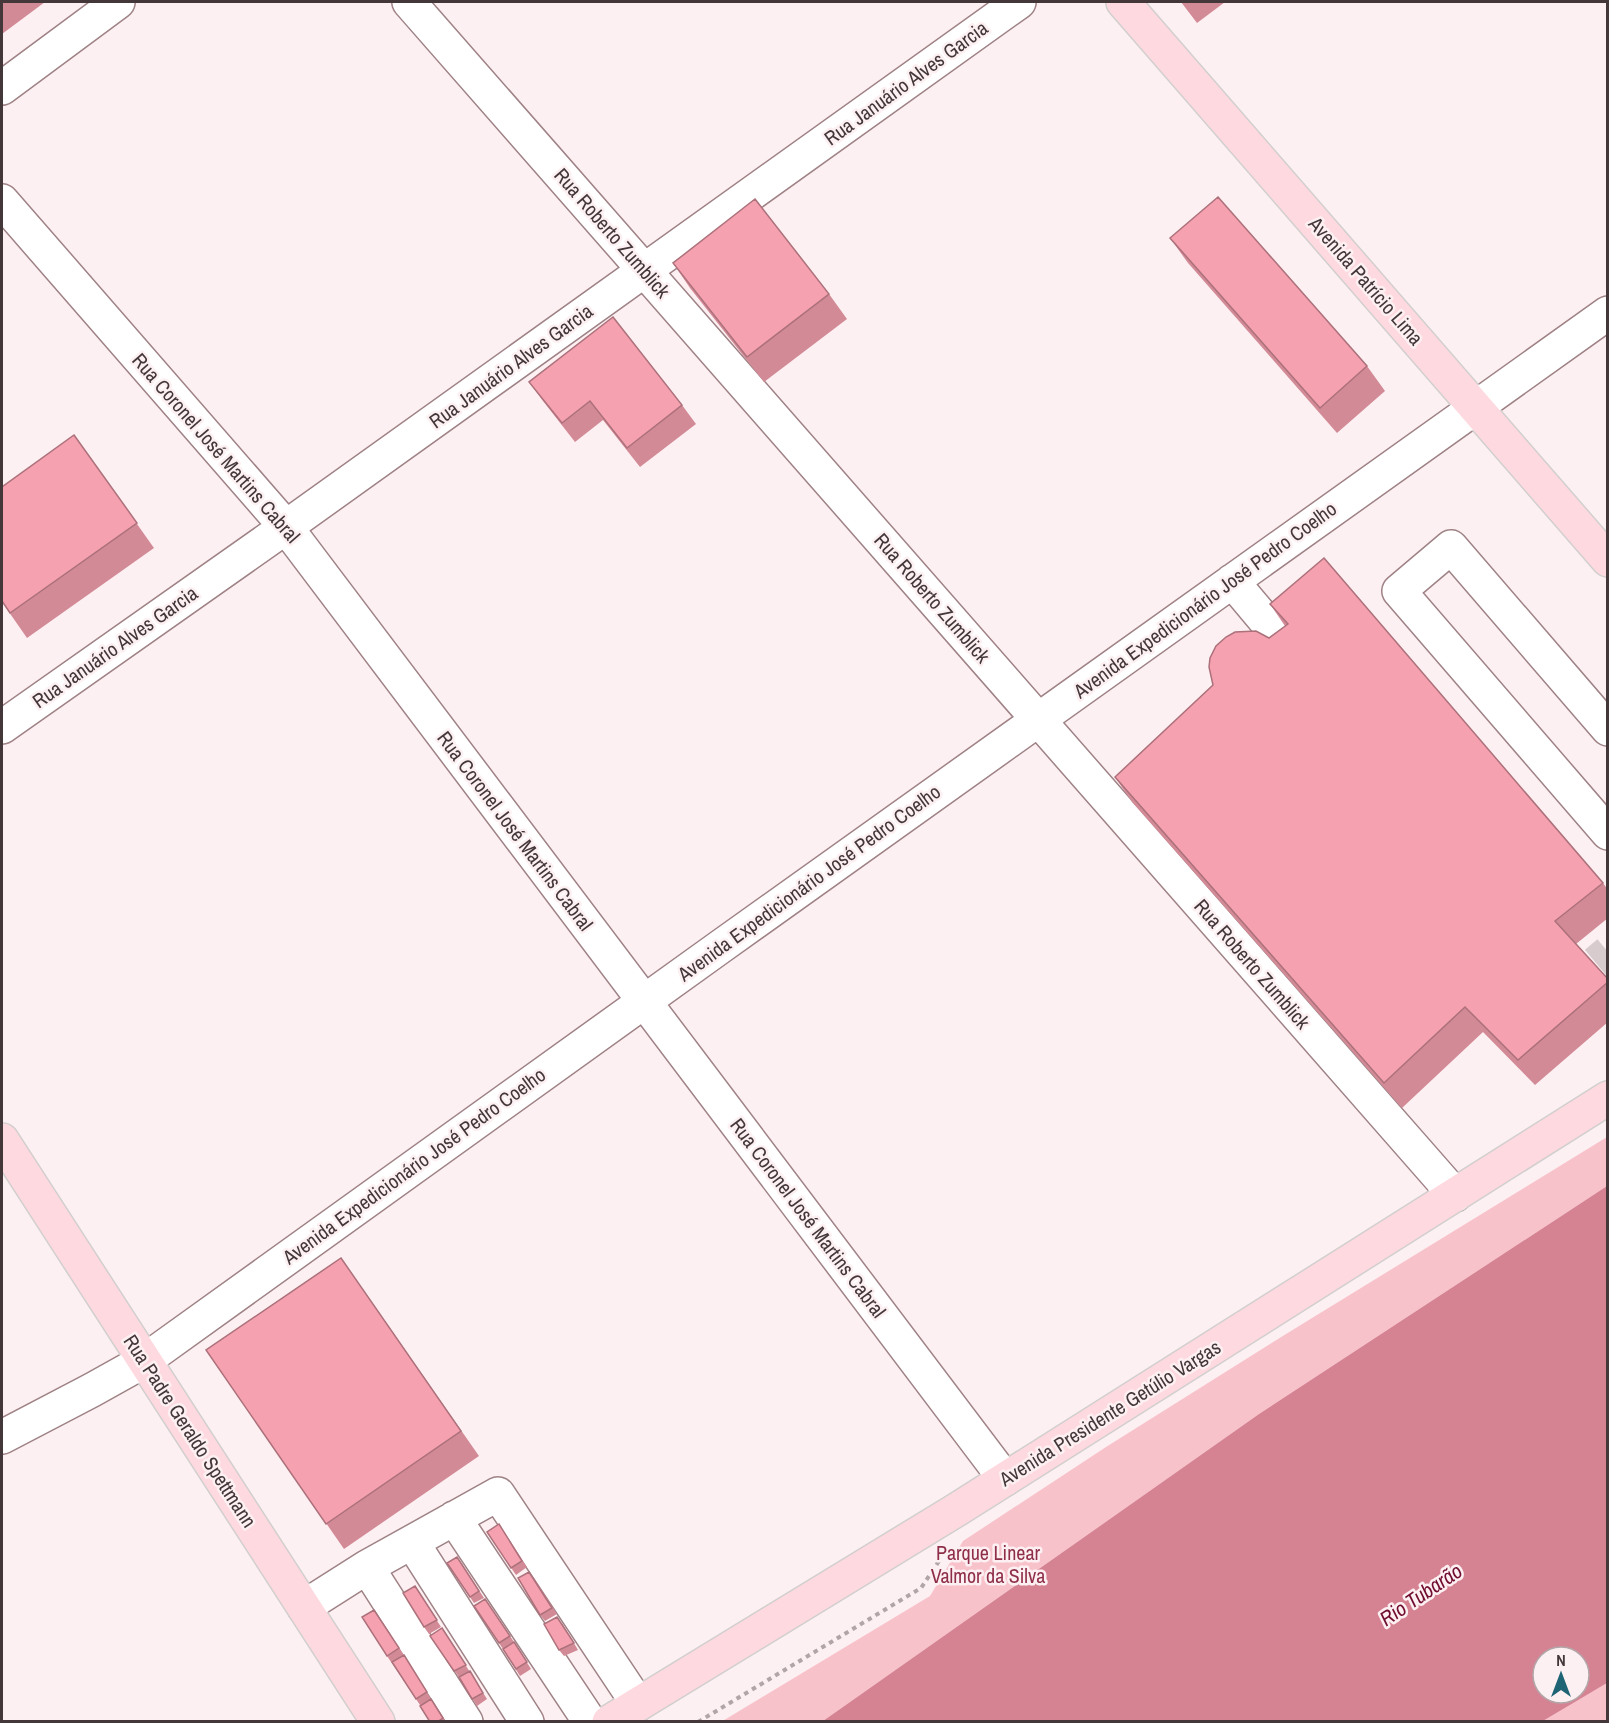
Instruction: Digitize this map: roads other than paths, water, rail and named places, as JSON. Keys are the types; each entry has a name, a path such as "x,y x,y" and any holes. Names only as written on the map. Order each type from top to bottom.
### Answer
{"main road":[{"name":"Avenida Patrício Lima","path":"1123,2 1608,560"},
{"name":"Avenida Presidente Getúlio Vargas","path":"609,1722 1005,1479 1608,1098"},
{"name":"Rua Padre Geraldo Spettmann","path":"2,1140 378,1722"}],"street":[{"path":"2,88 118,2"},
{"name":"Rua Roberto Zumblick","path":"409,2 1455,1195"},
{"name":"Rua Januário Alves Garcia","path":"2,727 286,527 1019,2"},
{"name":"Rua Coronel José Martins Cabral","path":"2,201 286,527 1005,1479"},
{"name":"Avenida Expedicionário José Pedro Coelho","path":"2,1437 144,1360 1608,313"},
{"path":"1608,729 1451,547 1399,591 1608,833"},
{"path":"1232,581 1295,656"},
{"path":"304,1607 367,1568 498,1494 638,1704"},
{"path":"454,1518 590,1722"},
{"path":"412,1542 527,1722"},
{"path":"367,1568 466,1722"}],"water":[{"name":"Rio Tubarão","path":"1607,1186 1607,1683 1591,1692 1591,1645 1531,1645 1531,1705 1570,1705 1541,1722 823,1721 1259,1414"}],"tunnel":[{"path":"1560,966 1573,981 1608,952"}],"park label":[{"name":"Parque Linear Valmor da Silva","path":"988,1564"}]}
